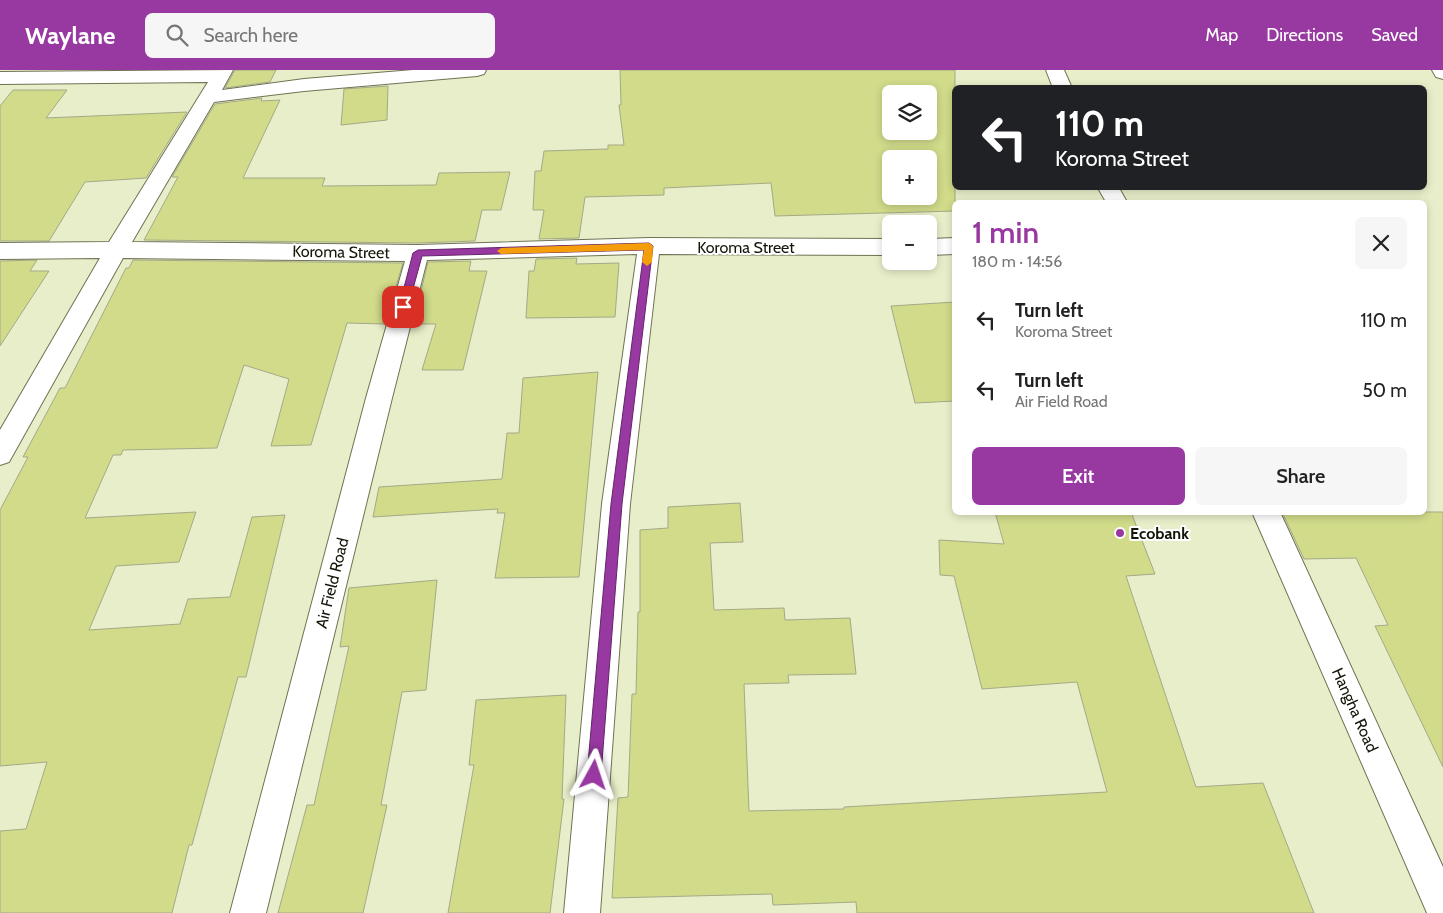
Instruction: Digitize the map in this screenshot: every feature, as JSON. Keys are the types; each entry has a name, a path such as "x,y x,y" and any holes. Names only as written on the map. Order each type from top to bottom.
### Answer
{"main road":[{"path":"209,97 304,85 477,70"},
{"path":"1055,70 1062,85"},
{"path":"0,78 222,73 116,250 0,454"},
{"path":"582,913 616,504 649,246"},
{"name":"Koroma Street","path":"0,251 116,250 418,253 649,246 882,247"},
{"path":"937,247 952,246"},
{"name":"Air Field Road","path":"248,913 379,398 418,253"},
{"name":"Hangha Road","path":"1267,515 1443,908"}],"building":[{"path":"235,70 276,70 270,82 225,88"},
{"path":"620,70 955,70 955,85 952,85 952,190 955,190 955,200 952,200 952,211 775,216 771,183 664,188 664,195 585,197 579,238 539,239 544,210 533,210 535,171 541,171 544,151 608,149 608,145 624,145 619,105 621,105"},
{"path":"388,86 387,120 341,125 344,89"},
{"path":"13,90 67,90 46,118 187,112 146,178 85,182 49,241 0,241 0,106"},
{"path":"262,98 261,101 280,100 243,178 325,178 322,186 436,185 439,173 510,172 501,210 482,210 475,241 418,243 144,240 178,177 172,177 215,104"},
{"path":"577,258 576,264 619,263 615,317 526,318 529,271 534,271 536,259"},
{"path":"37,260 30,271 49,271 0,346 0,261"},
{"path":"133,260 403,263 385,324 347,323 311,445 271,446 289,379 244,365 217,448 123,450 121,455 113,455 85,518 196,512 179,562 116,566 89,630 180,624 188,599 230,597 252,517 285,515 246,677 238,677 192,845 189,845 172,913 0,913 0,831 26,829 47,762 0,766 0,510 28,457 23,457 60,388 65,388 126,268 129,268"},
{"path":"471,261 469,271 487,271 463,370 422,370 436,324 413,324 428,262"},
{"path":"952,302 952,401 915,403 891,306"},
{"path":"598,372 579,577 495,578 505,513 497,513 498,509 373,517 379,487 502,479 507,433 519,433 523,378"},
{"path":"740,503 743,542 710,543 714,610 784,608 785,620 850,618 856,674 788,675 789,683 744,684 749,811 844,809 844,807 1107,792 1077,682 982,689 954,576 940,575 939,540 1004,544 996,515 1132,515 1155,574 1126,576 1196,787 1263,783 1314,913 857,913 856,902 773,905 772,894 612,898 618,798 628,797 632,694 636,694 638,612 640,612 640,530 668,528 668,507"},
{"path":"1427,512 1443,512 1443,767 1375,626 1388,625 1356,558 1304,559 1283,515 1427,515"},
{"path":"437,580 426,690 402,692 381,805 387,805 363,913 278,913 307,805 314,805 349,646 340,647 349,588"},
{"path":"566,695 562,799 564,799 550,913 448,913 474,765 469,765 476,700"}],"slow traffic":[{"path":"501,251 649,246 647,262"}],"place":[{"name":"Ecobank","path":"1120,533"}],"route":[{"path":"403,307 418,253 649,246 616,504 594,775"}]}
